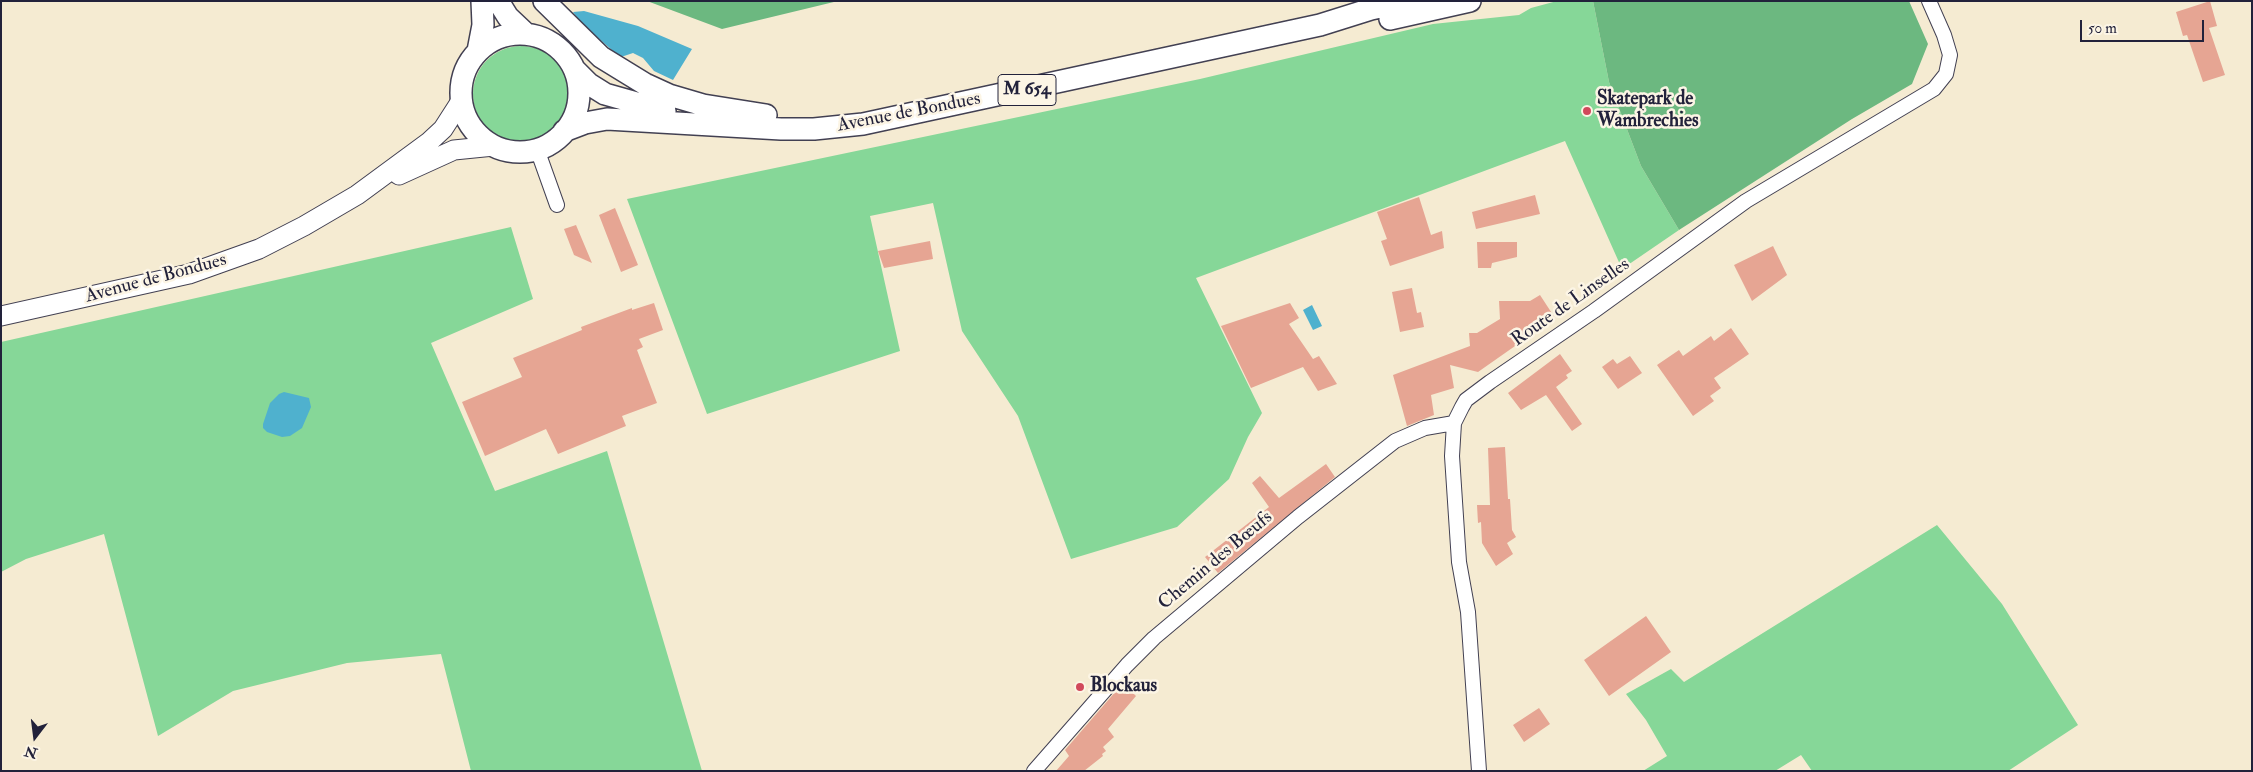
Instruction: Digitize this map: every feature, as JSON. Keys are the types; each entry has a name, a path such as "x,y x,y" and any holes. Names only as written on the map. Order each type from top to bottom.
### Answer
{"main road":[{"path":"482,1 483,25 478,51 464,74 461,101 463,110 478,135 494,146 510,151 537,149 552,142 564,131 577,106 578,87 574,69 564,54 551,43 526,34 508,17 498,1"},
{"path":"544,1 611,64 663,93 703,105 756,114 863,124"},
{"name":"Avenue de Bondues","path":"564,131 585,123 607,119 814,129 863,124 1320,25 1364,10 1407,1"},
{"name":"Avenue de Bondues","path":"1320,25 1382,20 1470,1"},
{"path":"478,51 500,37 526,34"},
{"name":"Avenue de Bondues","path":"574,69 589,84 605,94 644,106 731,126"},
{"name":"Avenue de Bondues","path":"357,195 429,142 443,129 461,101"},
{"name":"Avenue de Bondues","path":"1,316 210,268 282,238 357,195 454,150 494,146"}],"street":[{"name":"Route de Linselles","path":"1479,771 1468,612 1459,562 1452,456 1454,423 1466,400 1594,311 1746,201 1934,89 1946,74 1950,55 1944,35 1929,1"},
{"path":"537,149 557,205"},
{"name":"Chemin des Bœufs","path":"1034,771 1145,646 1298,517 1395,441 1425,428 1454,423"}],"green space":[{"path":"647,1 838,1 722,29"},
{"path":"1557,1 1593,1 1609,82 1641,166 1679,230 1622,269 1565,141 1196,278 1262,413 1248,437 1229,479 1177,527 1071,559 1018,416 962,331 933,203 870,216 900,351 707,414 627,199 1200,79 1433,24 1519,15 1531,8"},
{"path":"1593,1 1909,1 1928,44 1912,84 1852,119 1679,230 1641,166 1609,82"},
{"path":"521,46 539,50 555,60 565,76 569,94 565,112 555,128 539,138 521,142 503,138 487,128 477,112 473,94 477,76 487,60 503,50"},
{"path":"511,227 533,299 431,343 495,491 607,451 702,771 471,771 441,654 347,663 233,691 158,736 104,534 26,559 1,572 1,342"},
{"path":"1937,525 2002,604 2078,725 2008,771 1812,771 1801,755 1775,771 1643,771 1667,756 1646,720 1626,694 1671,669 1684,682"}],"water":[{"path":"584,11 638,26 692,49 673,80 654,71 643,58 633,53 621,57 613,51 582,24 573,12"},
{"path":"1312,305 1322,326 1313,330 1303,310"},
{"path":"284,392 309,398 311,407 302,428 290,436 282,437 267,432 263,428 263,424 270,403 279,394"}],"building":[{"path":"2210,1 2217,26 2209,28 2225,75 2203,82 2187,35 2183,36 2176,12"},
{"path":"1535,195 1540,214 1476,229 1472,212"},
{"path":"1419,197 1431,235 1442,231 1444,248 1390,266 1381,241 1387,239 1377,212"},
{"path":"615,208 638,265 621,272 599,215"},
{"path":"576,225 592,263 574,255 564,229"},
{"path":"930,241 933,259 884,268 878,251"},
{"path":"1477,242 1517,242 1517,257 1492,263 1491,268 1478,268"},
{"path":"1773,246 1787,275 1752,301 1734,265"},
{"path":"1412,288 1417,313 1421,312 1424,327 1400,332 1392,292"},
{"path":"1540,295 1555,318 1478,372 1450,365 1454,388 1431,395 1434,415 1407,426 1393,375 1470,346 1469,333 1477,333 1500,319 1499,301 1530,301"},
{"path":"654,303 663,330 639,339 643,347 637,350 657,403 622,416 626,426 558,454 546,429 485,456 462,402 522,377 513,358 582,330 581,327 632,308 632,310"},
{"path":"1290,303 1299,318 1289,324 1313,359 1319,356 1337,384 1318,391 1303,367 1251,388 1221,326"},
{"path":"1731,328 1749,354 1714,378 1721,388 1710,396 1714,401 1693,416 1657,365 1679,350 1683,356 1711,336 1714,341"},
{"path":"1560,354 1572,371 1566,375 1568,378 1556,387 1582,424 1572,431 1546,395 1521,410 1508,393"},
{"path":"1630,356 1642,373 1618,389 1602,367 1613,359 1617,364"},
{"path":"1505,447 1508,499 1510,499 1512,530 1516,537 1507,543 1513,554 1496,566 1482,543 1481,522 1478,523 1477,505 1490,505 1488,448"},
{"path":"1326,464 1335,477 1218,573 1205,557 1269,507 1252,483 1260,476 1279,498"},
{"path":"1646,616 1671,652 1609,696 1584,660"},
{"path":"1123,683 1136,696 1108,729 1114,737 1103,747 1106,751 1102,754 1103,756 1084,771 1056,771 1069,756 1065,750"},
{"path":"1539,708 1550,724 1524,742 1513,725"}],"place":[{"name":"Skatepark de Wambrechies","path":"1587,111"},
{"name":"Blockaus","path":"1080,687"}]}
